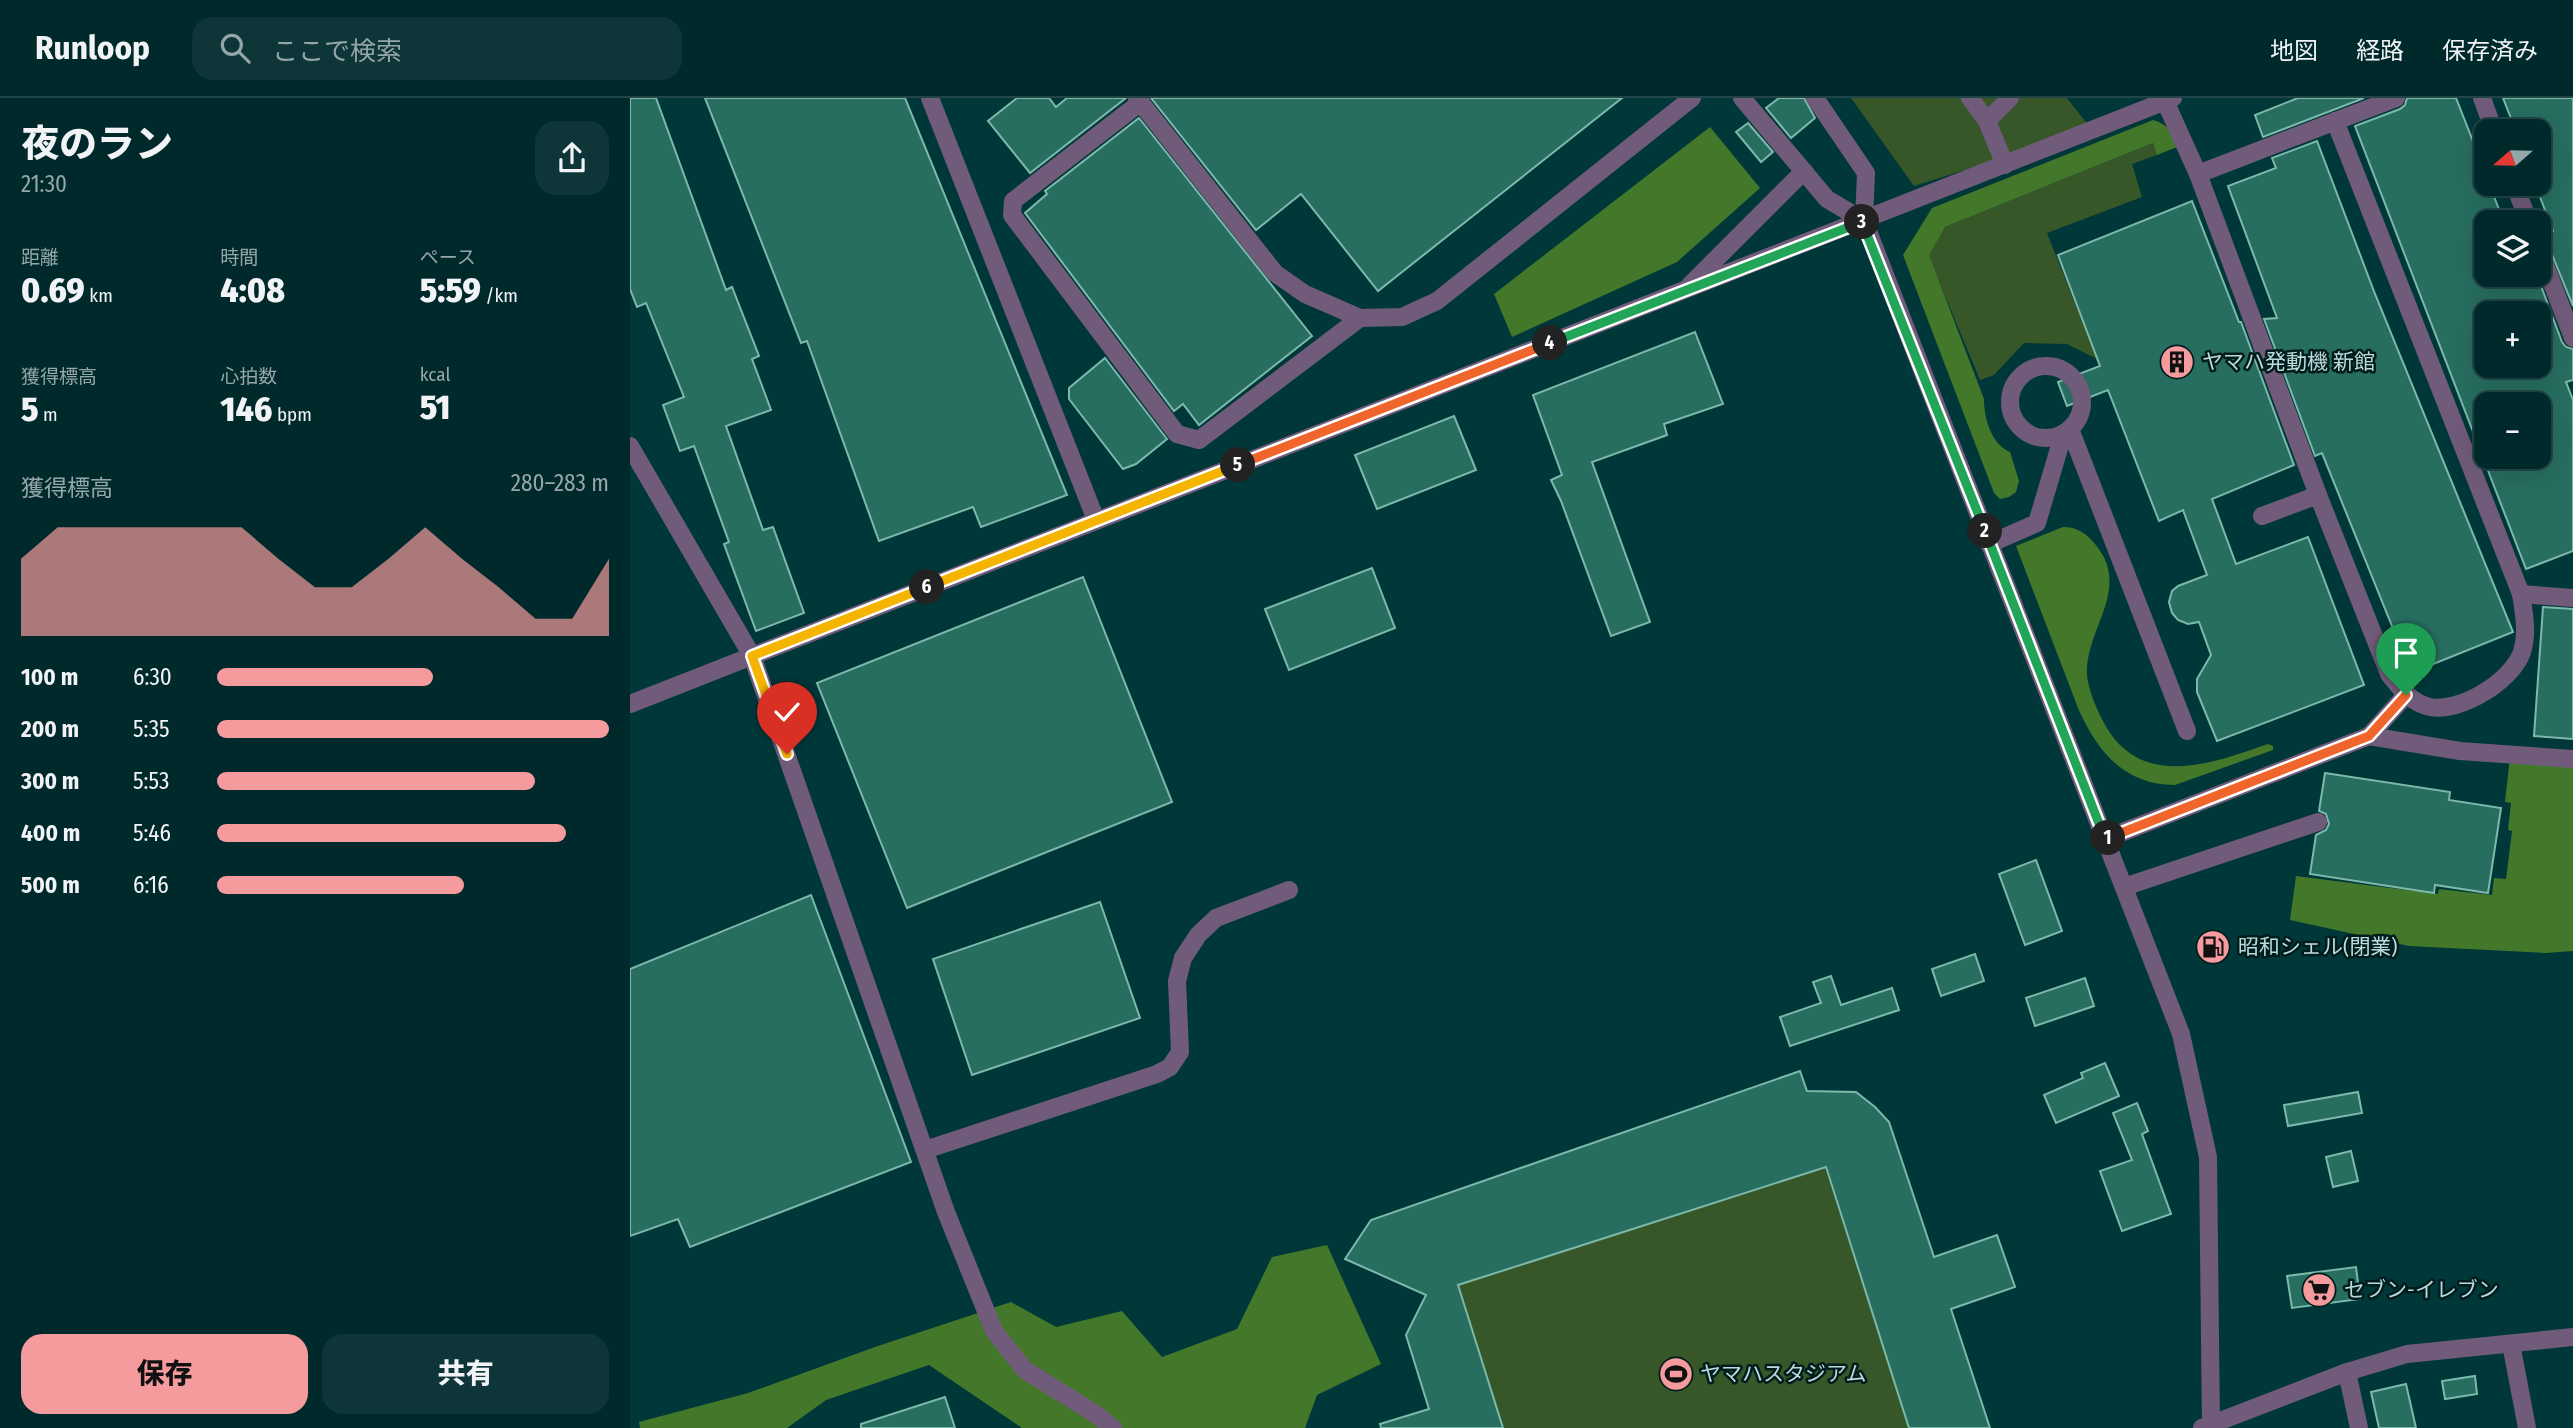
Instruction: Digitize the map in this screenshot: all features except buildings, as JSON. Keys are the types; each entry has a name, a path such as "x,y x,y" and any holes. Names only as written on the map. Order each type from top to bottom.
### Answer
{"street":[{"path":"930,98 1096,520"},
{"path":"1360,318 1199,440 1177,434 1012,215 1013,201 1139,100 1275,272 1305,294 1360,318 1402,317 1437,301 1692,98"},
{"path":"1742,98 1827,199 1864,221"},
{"path":"1815,98 1866,173 1864,221 2181,1034 2208,1157 2208,1427 2347,1373 2407,1354 2573,1337"},
{"path":"1970,98 1987,121 2005,165"},
{"path":"1987,121 2010,98"},
{"path":"2198,174 2396,98"},
{"path":"2482,98 2490,119"},
{"path":"630,704 2169,99 2318,495 2389,674 2406,695 2430,707 2455,705 2480,695 2501,681 2521,655 2526,634 2521,594 2335,121"},
{"path":"1685,290 1804,171"},
{"path":"2551,280 2573,338"},
{"path":"1989,544 2037,523 2066,432 2187,731"},
{"path":"630,446 752,656 946,1212 994,1331 1025,1370 1113,1428"},
{"path":"2262,516 2318,495"},
{"path":"2521,594 2573,598"},
{"path":"2105,839 2369,736 2406,695"},
{"path":"2369,736 2460,751 2573,759"},
{"path":"2124,887 2318,822"},
{"path":"925,1150 1157,1074 1170,1067 1180,1052 1177,981 1183,958 1198,935 1216,918 1289,890"},
{"path":"2511,1344 2527,1428"},
{"path":"2347,1373 2359,1428"}],"green space":[{"path":"1851,98 2067,98 2092,130 1914,186"},
{"path":"2153,120 2169,130 2177,147 2157,155 2153,143 1945,227 1929,255 1984,399 1990,430 1998,443 2010,452 2019,481 2016,492 2000,499 1994,493 1903,255 1932,208"},
{"path":"1710,127 1760,188 1677,262 1512,337 1494,294"},
{"path":"2153,143 2157,155 2132,164 2142,197 2047,233 2097,359 2067,344 2024,343 1994,375 1980,380 1928,255 1945,227"},
{"path":"2063,527 2077,529 2085,534 2105,561 2109,577 2108,593 2092,642 2087,676 2098,711 2118,743 2136,757 2156,764 2178,766 2223,759 2268,744 2273,746 2273,750 2175,785 2141,779 2114,763 2094,738 2078,708 2016,546"},
{"path":"2510,757 2573,765 2573,951 2546,953 2409,946 2290,920 2296,876 2438,894 2439,889 2492,895 2494,878 2506,879 2512,831 2508,830 2511,803 2505,802"},
{"path":"1825,1168 1909,1428 1503,1428 1458,1285"},
{"path":"1327,1245 1381,1364 1317,1395 1305,1428 1022,1428 929,1365 826,1400 787,1428 640,1428 639,1422 748,1393 1011,1302 1056,1327 1122,1311 1162,1357 1237,1329 1272,1257"}],"place":[{"name":"ヤマハ発動機 新館","path":"2177,362"},
{"name":"昭和シェル(閉業)","path":"2213,947"},
{"name":"セブン-イレブン","path":"2319,1290"},
{"name":"ヤマハスタジアム","path":"1676,1374"}],"route":[{"path":"787,754 752,656 1864,221 2105,839 2369,736 2406,695"}]}
